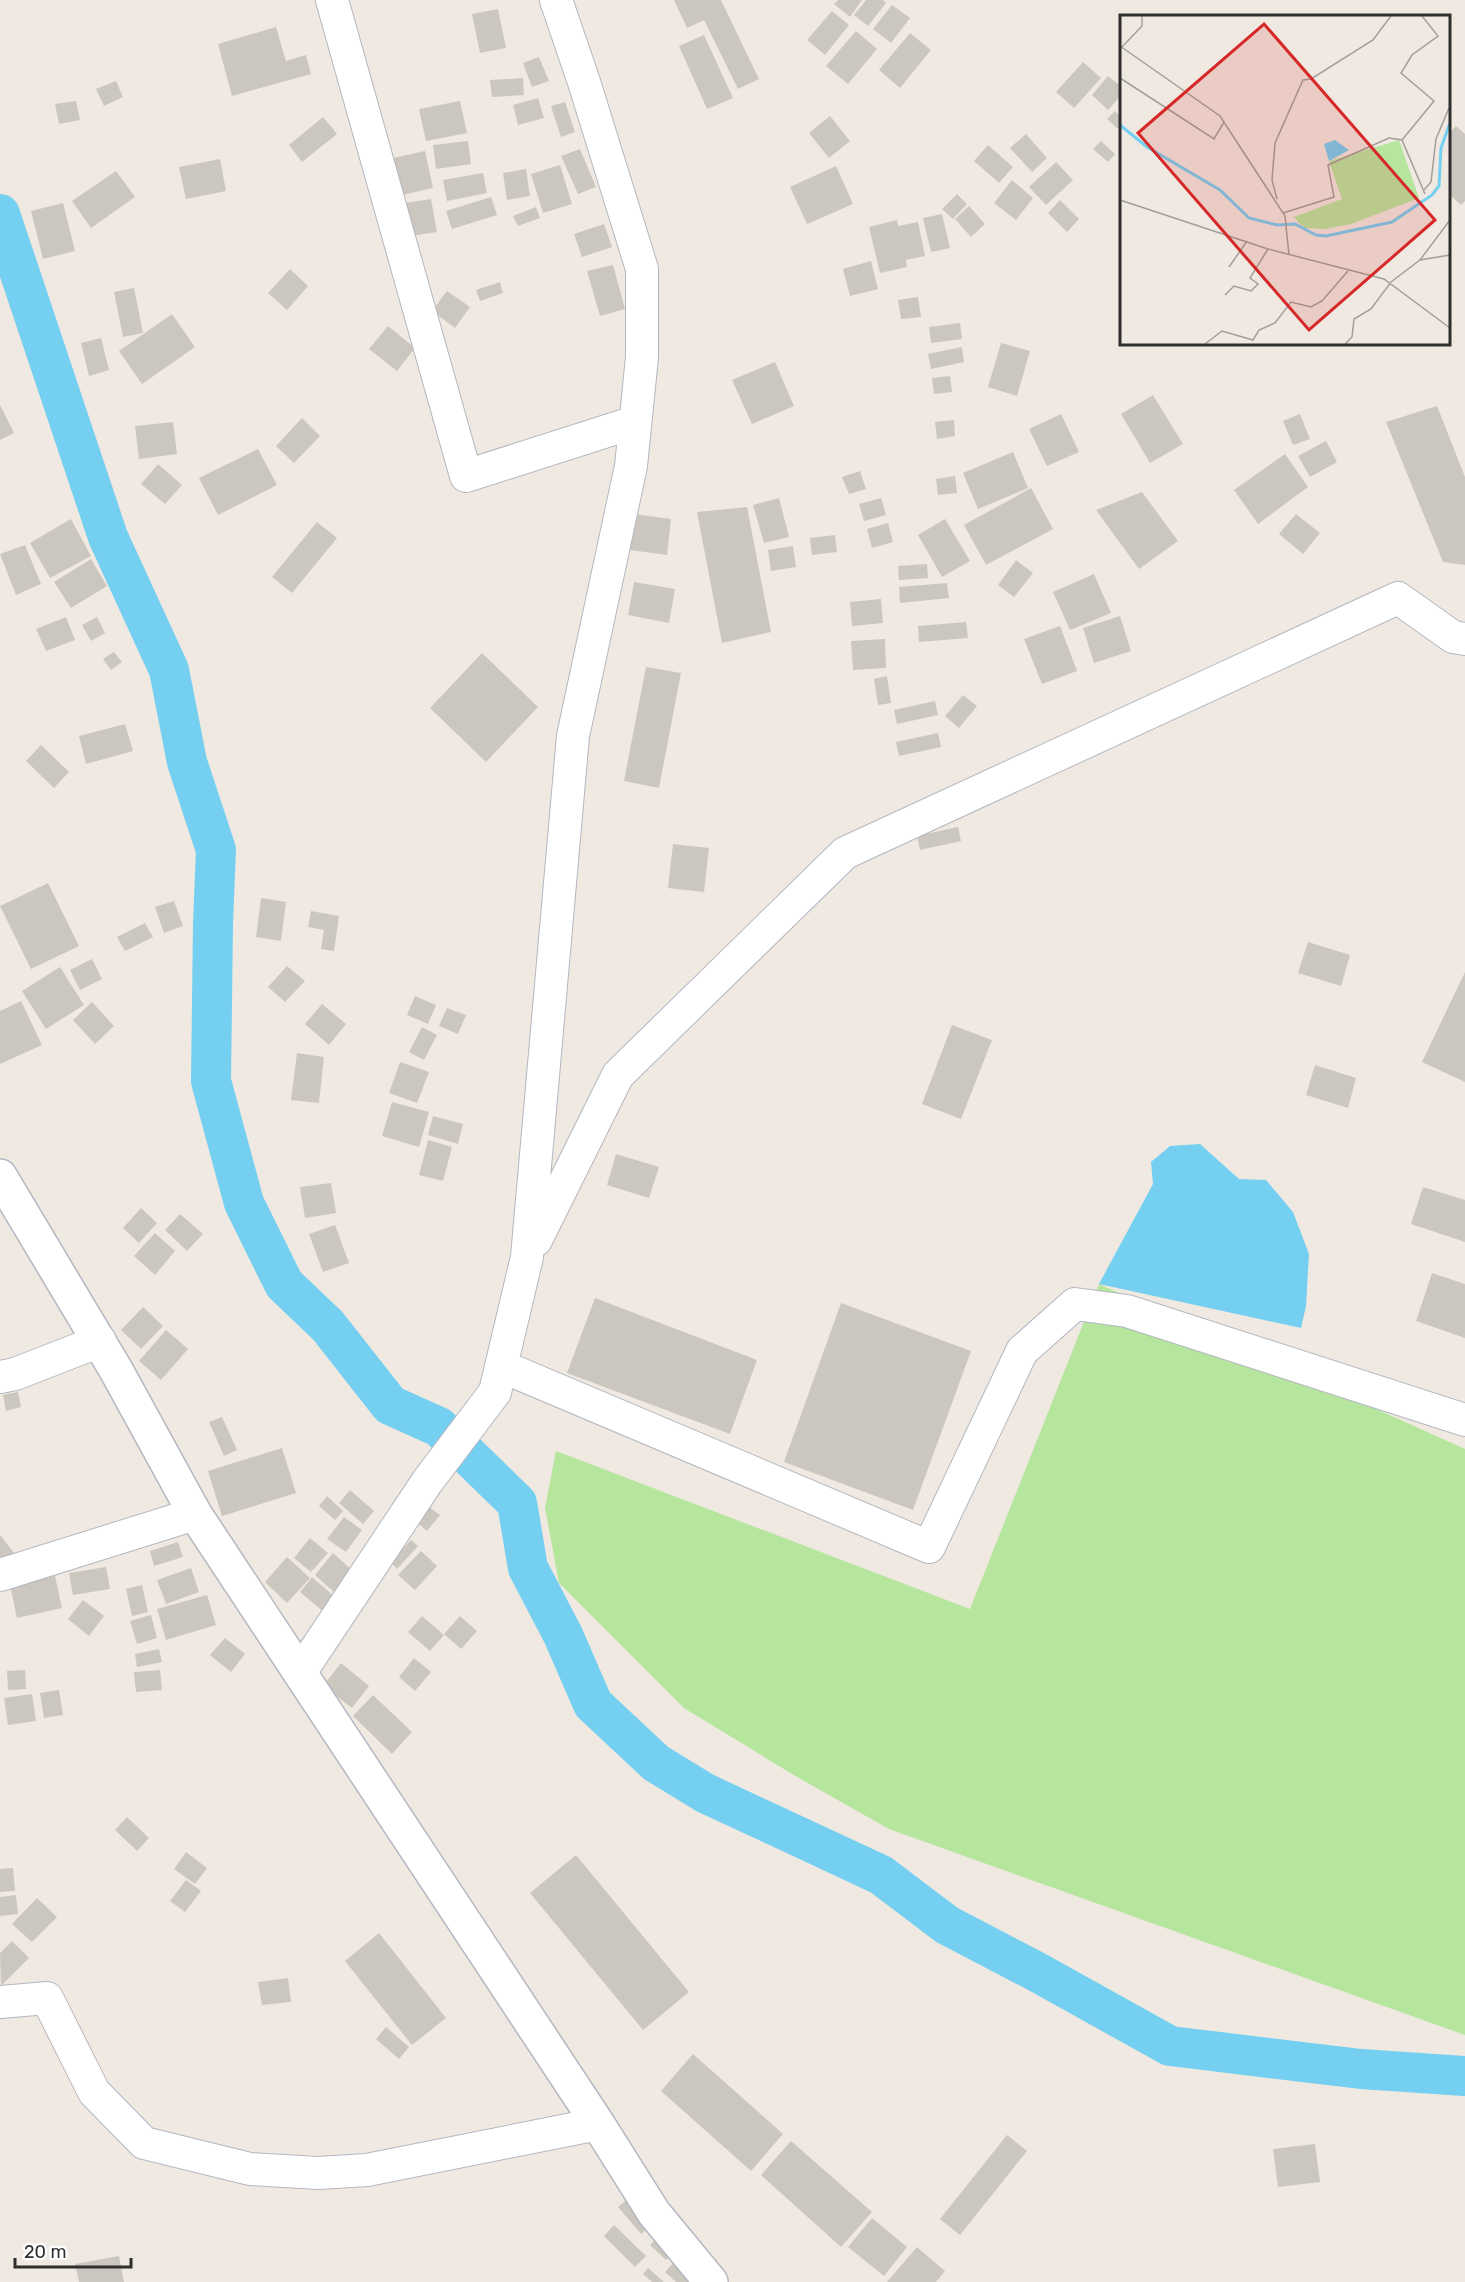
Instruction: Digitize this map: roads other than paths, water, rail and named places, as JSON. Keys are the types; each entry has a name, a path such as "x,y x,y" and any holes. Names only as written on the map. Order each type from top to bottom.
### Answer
{"main road":[{"path":"0,1176 100,1341 195,1514 598,2124 654,2213 711,2282"}],"street":[{"path":"332,0 466,476 635,422"},
{"path":"300,1673 498,1379 527,1257 573,736 631,466 642,357 642,269 556,0"},
{"path":"527,1257 618,1076 845,853 1398,597 1453,637 1465,639"},
{"path":"498,1379 929,1547 1022,1351 1075,1304 1127,1311 1465,1420"},
{"path":"0,1377 15,1374 100,1341"},
{"path":"0,1575 195,1514"},
{"path":"0,2002 47,1998 94,2092 144,2143 250,2169 318,2173 367,2170 598,2124"}],"water":[{"path":"1200,1144 1239,1179 1266,1180 1293,1212 1309,1254 1306,1306 1301,1328 1099,1284 1153,1184 1151,1162 1170,1146"}],"waterway":[{"path":"0,214 108,537 169,670 187,762 216,850 211,1081 244,1203 284,1284 328,1326 390,1405 439,1427 517,1503 528,1568 563,1635 593,1704 656,1763 705,1793 881,1875 947,1925 1170,2046 1361,2069 1465,2076"}]}
